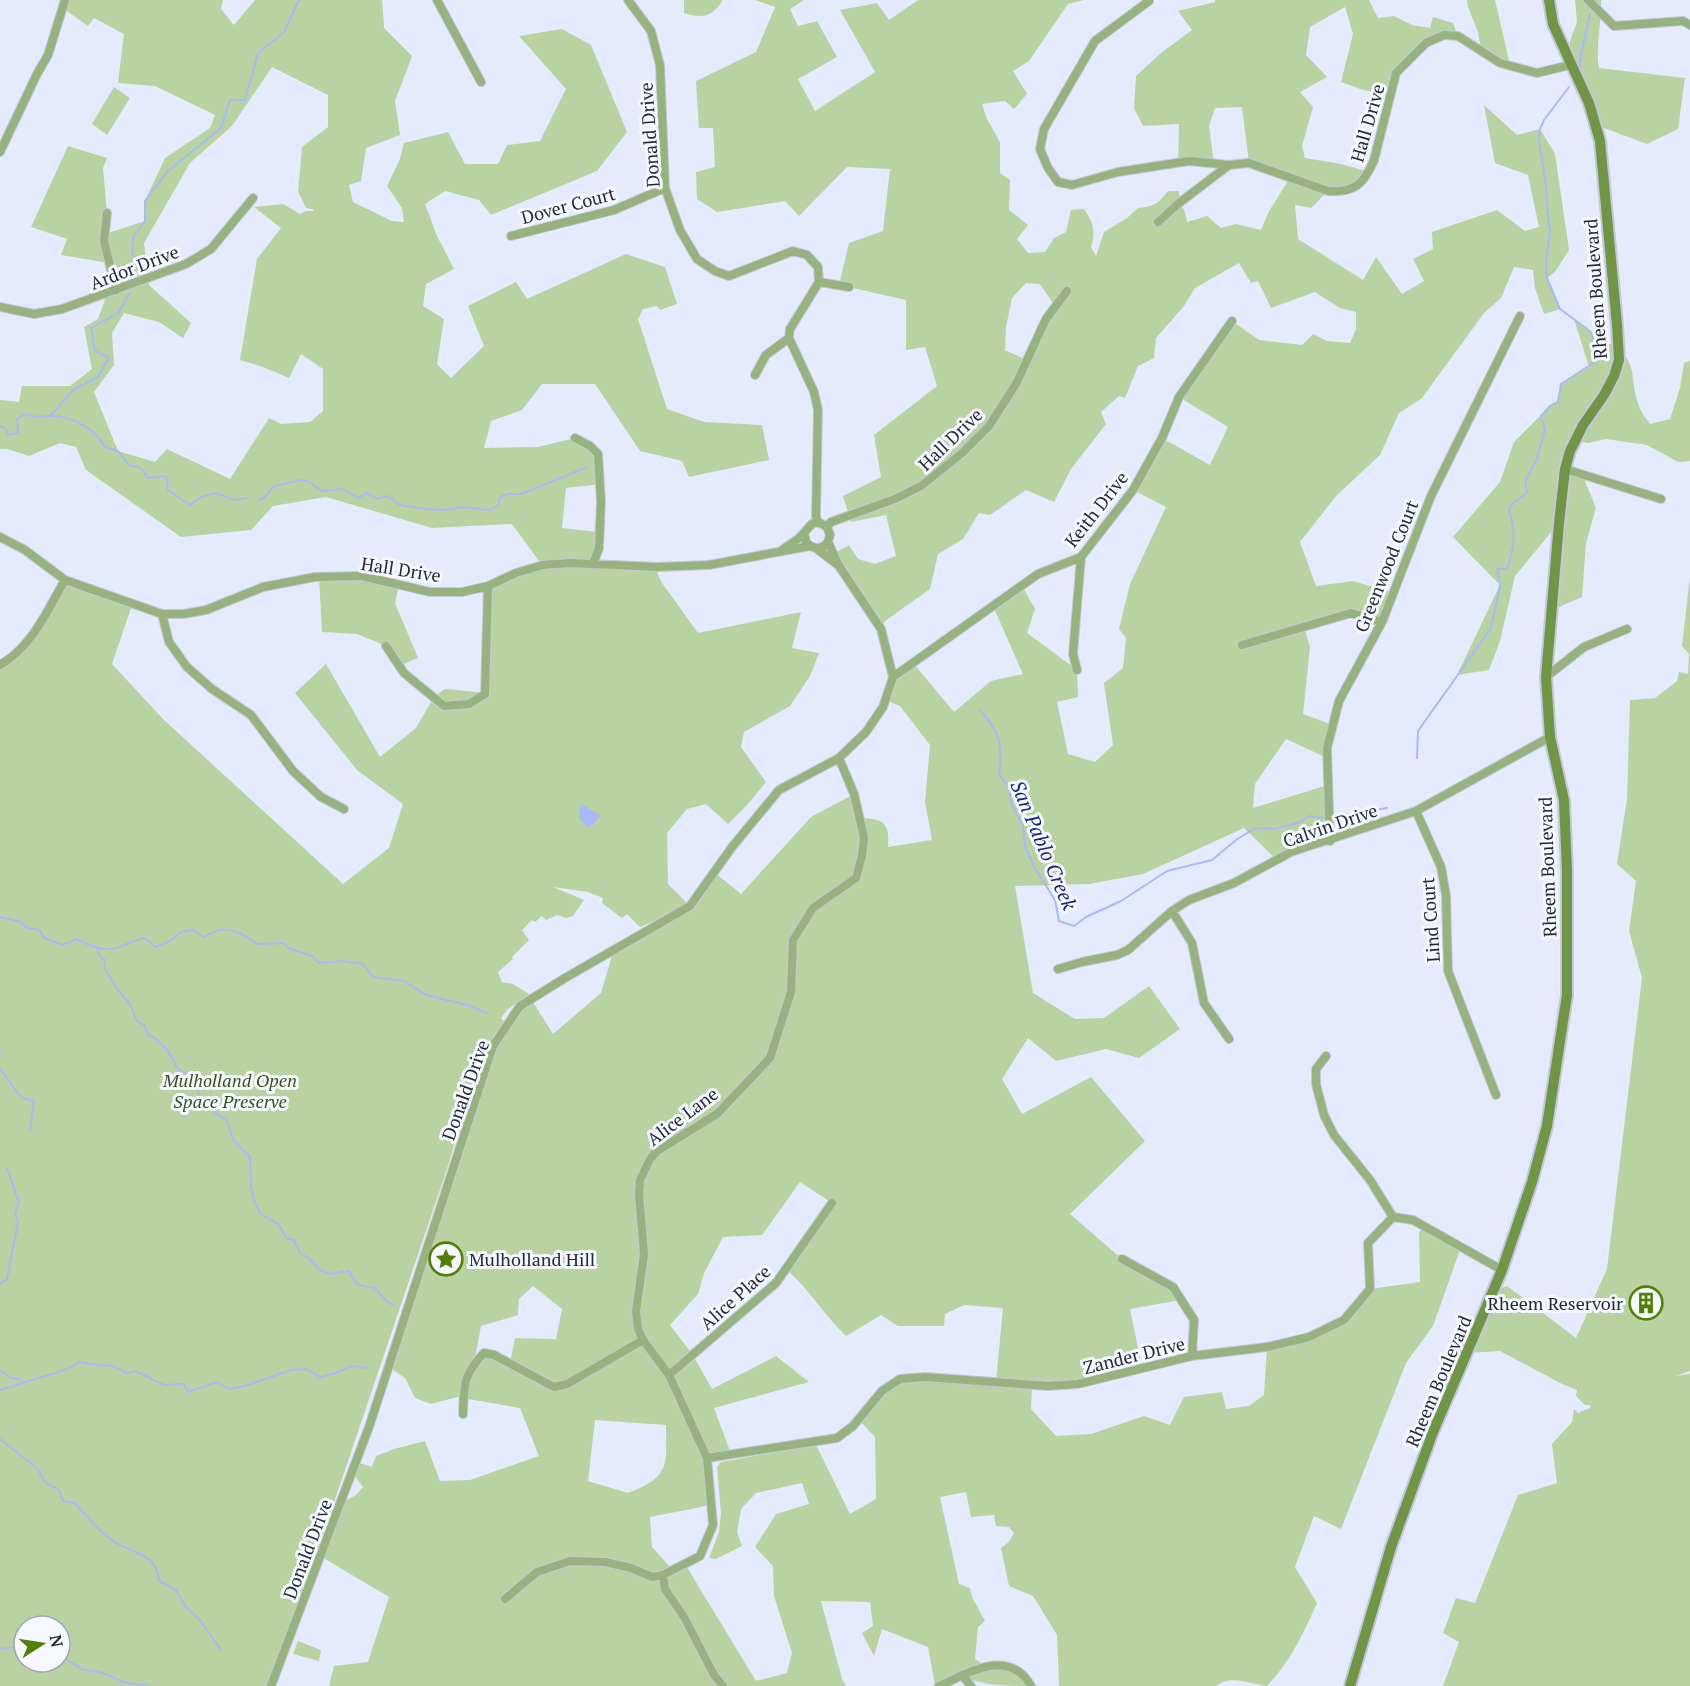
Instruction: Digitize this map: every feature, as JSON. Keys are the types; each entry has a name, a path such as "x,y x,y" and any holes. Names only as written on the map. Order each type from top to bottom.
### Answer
{"street":[{"path":"0,152 36,74 48,55 65,0"},
{"path":"437,0 481,82"},
{"name":"Donald Drive","path":"628,0 651,32 660,65 665,188 680,230 698,259 715,271 729,276 794,250 807,255 818,267 819,282"},
{"name":"Rheem Boulevard","path":"1350,1686 1395,1537 1433,1432 1502,1270 1532,1182 1547,1126 1567,995 1567,871 1564,800 1550,737 1546,677 1565,469 1570,451 1583,425 1609,385 1619,360 1600,141 1589,104 1553,24 1549,0"},
{"path":"1588,0 1614,27 1683,21 1690,25"},
{"path":"1149,2 1095,40 1044,129 1040,149 1048,168 1058,182 1072,185 1152,165 1189,161 1229,165"},
{"name":"Hall Drive","path":"1229,165 1249,163 1328,191 1340,192 1363,182 1374,160 1396,73 1426,43 1444,35 1458,36 1500,63 1537,73 1570,65"},
{"path":"1158,222 1229,165"},
{"name":"Dover Court","path":"512,236 614,210 665,188"},
{"name":"Ardor Drive","path":"0,307 34,314 63,309 186,264 211,249 253,198"},
{"path":"107,213 104,241 116,291"},
{"path":"813,547 826,545 830,535 827,527 818,522 816,516 818,410 814,392 789,338 790,329 819,282 849,287"},
{"name":"Hall Drive","path":"827,527 831,522 895,499 921,486 961,454 989,426 1016,384 1046,319 1067,291"},
{"name":"Greenwood Court","path":"1330,841 1327,748 1339,701 1382,622 1431,496 1520,316"},
{"name":"Keith Drive","path":"893,677 1038,574 1081,558 1133,490 1162,438 1179,398 1232,321"},
{"path":"755,375 766,355 789,338"},
{"path":"574,438 590,446 598,454 601,501 599,548 593,564"},
{"path":"1565,469 1661,499"},
{"path":"818,522 809,525 804,533 805,539 839,566"},
{"name":"Hall Drive","path":"780,552 804,533"},
{"name":"Hall Drive","path":"0,537 26,550 65,580 162,614 183,614 206,610 263,587 315,577 362,576 430,592 462,592 488,586 516,573 543,565 569,563 657,567 709,565 813,547"},
{"path":"828,542 839,566 881,629 893,677"},
{"path":"1077,670 1073,654 1081,558"},
{"path":"0,664 15,656 27,644 65,580"},
{"path":"386,646 404,673 444,706 469,704 485,694 488,586"},
{"path":"1242,645 1351,613 1382,622"},
{"path":"162,614 169,642 187,668 212,689 250,715 292,771 321,797 344,809"},
{"path":"1546,677 1584,647 1627,629"},
{"name":"Donald Drive","path":"272,1686 369,1427 493,1046 520,1006 690,906 732,847 779,790 839,758 866,732 884,706 893,677"},
{"name":"Calvin Drive","path":"1058,969 1117,955 1128,950 1172,911 1189,900 1234,883 1291,852 1416,812 1550,737"},
{"name":"Alice Lane","path":"663,1575 700,1556 713,1525 707,1458 669,1375 643,1340 638,1329 636,1311 644,1254 639,1195 640,1180 650,1159 667,1144 717,1114 770,1058 791,992 793,940 813,908 856,878 864,838 854,794 839,758"},
{"name":"Lind Court","path":"1416,812 1441,867 1446,895 1448,971 1496,1095"},
{"path":"1172,911 1192,943 1204,1003 1229,1039"},
{"path":"1326,1056 1316,1069 1316,1083 1324,1115 1334,1135 1370,1180 1394,1217 1413,1220 1502,1270"},
{"name":"Alice Place","path":"669,1375 776,1283 832,1203"},
{"name":"Zander Drive","path":"707,1458 837,1438 853,1426 882,1391 900,1379 925,1377 1048,1386 1078,1384 1192,1356 1267,1347 1309,1337 1344,1320 1370,1289 1368,1243 1394,1217"},
{"path":"1122,1259 1173,1287 1194,1320 1192,1356"},
{"path":"463,1414 464,1382 474,1364 484,1353 494,1355 554,1387 567,1384 643,1340"},
{"path":"505,1599 537,1572 570,1561 605,1562 631,1568 652,1577 663,1575 665,1589 684,1617 714,1675 723,1686"},
{"path":"939,1686 962,1675 998,1664 1011,1667 1032,1686"},
{"path":"962,1675 972,1686"}],"green space":[{"name":"Mulholland Open Space Preserve","path":"65,0 223,0 221,9 234,25 255,0 382,0 384,28 412,56 395,101 400,135 366,148 361,181 349,185 353,202 392,221 404,222 402,208 387,186 400,159 404,143 448,132 465,164 498,164 507,145 540,141 566,89 519,36 562,29 591,45 627,132 597,171 491,215 479,200 445,191 425,204 437,236 454,269 426,284 423,306 444,319 437,364 451,378 484,346 468,306 516,282 527,299 626,254 665,267 677,304 660,310 657,306 643,309 638,319 667,409 704,422 762,425 769,460 689,477 682,461 640,451 595,384 542,384 522,410 491,421 484,448 538,447 575,438 598,454 601,484 566,488 562,528 598,532 594,564 657,567 662,583 698,633 801,612 792,648 819,653 810,676 790,706 744,732 741,747 766,782 728,824 706,804 687,809 667,833 668,884 690,906 714,872 741,894 811,817 854,794 861,818 880,821 884,824 888,832 888,847 932,840 925,802 930,745 900,706 885,700 893,677 913,663 954,712 991,681 1023,674 993,606 1022,586 1035,609 1027,633 1077,670 1078,697 1057,702 1068,754 1095,762 1113,745 1104,683 1123,668 1126,638 1119,629 1130,584 1166,507 1133,490 1162,438 1210,465 1228,427 1179,397 1232,321 1259,340 1302,345 1313,334 1327,341 1350,343 1356,329 1356,312 1340,308 1315,292 1271,308 1258,281 1251,283 1239,263 1195,288 1184,306 1156,338 1154,358 1138,366 1125,398 1119,396 1101,412 1106,424 1071,469 1054,502 1026,490 990,515 979,513 963,539 938,554 930,589 885,621 881,629 833,554 849,545 858,559 875,564 896,556 886,515 851,522 843,496 881,477 874,435 937,386 925,347 906,350 906,300 839,285 849,243 883,231 890,169 847,167 799,216 785,201 717,212 697,199 696,172 715,167 713,128 699,128 696,81 756,52 775,7 755,0 804,0 790,9 798,26 817,21 837,57 798,79 815,111 875,72 840,10 877,3 889,20 918,0 1084,0 1068,4 1029,61 1013,71 1027,94 1014,109 1005,101 982,104 987,119 1000,142 1000,173 1010,180 1009,210 1028,225 1017,239 1028,253 1045,252 1054,238 1066,232 1071,210 1084,209 1093,227 1091,247 1096,256 1104,232 1127,218 1138,208 1155,204 1168,191 1179,191 1187,222 1207,216 1221,228 1236,224 1261,230 1269,211 1290,178 1249,163 1242,107 1215,108 1209,126 1214,164 1178,162 1179,124 1143,126 1134,108 1136,76 1161,53 1192,30 1178,11 1215,2 1215,0 1369,0 1378,18 1394,16 1412,25 1430,28 1433,17 1453,23 1458,36 1444,35 1426,43 1396,73 1391,95 1363,90 1341,82 1353,34 1345,7 1310,27 1306,55 1327,77 1300,92 1313,107 1302,146 1305,158 1341,164 1369,172 1353,188 1328,191 1311,208 1295,205 1298,239 1363,280 1376,257 1402,294 1424,281 1413,259 1433,249 1432,232 1497,210 1525,231 1539,227 1528,175 1495,163 1484,105 1517,135 1540,129 1555,154 1569,250 1555,272 1547,278 1560,309 1544,314 1535,288 1533,270 1514,267 1501,298 1484,313 1422,398 1399,413 1380,455 1336,496 1300,542 1316,586 1353,581 1394,593 1382,622 1351,613 1304,627 1310,647 1303,714 1333,725 1327,758 1286,739 1255,784 1253,808 1328,785 1330,841 1277,860 1244,828 1143,874 1089,884 1015,886 1033,993 1075,1019 1104,1018 1149,986 1180,1029 1139,1058 1106,1049 1056,1061 1028,1038 1002,1079 1022,1114 1091,1077 1145,1141 1070,1214 1122,1259 1173,1287 1181,1300 1130,1309 1142,1368 1078,1384 1032,1385 1031,1409 1056,1436 1091,1434 1144,1416 1170,1425 1184,1397 1222,1392 1226,1409 1249,1406 1264,1395 1267,1347 1309,1337 1344,1320 1370,1289 1420,1282 1419,1233 1424,1226 1461,1247 1433,1326 1406,1363 1341,1529 1314,1516 1295,1567 1317,1603 1290,1657 1267,1686 1235,1680 1222,1682 1216,1686 1059,1686 1057,1635 1033,1596 1009,1586 1001,1548 1009,1542 1014,1533 1009,1527 996,1526 994,1515 971,1517 966,1492 940,1497 959,1584 970,1588 972,1597 985,1621 978,1627 975,1659 986,1666 1011,1667 1031,1686 986,1683 962,1675 935,1686 928,1647 882,1629 874,1656 862,1633 873,1626 870,1602 821,1601 842,1679 846,1686 329,1686 334,1666 368,1662 389,1597 320,1556 341,1503 356,1495 363,1487 352,1472 356,1462 372,1467 376,1456 425,1441 440,1481 470,1480 539,1456 520,1408 457,1397 431,1404 415,1398 405,1378 389,1367 493,1046 520,1006 531,999 553,1034 601,993 613,952 684,909 640,927 627,914 622,918 602,903 603,898 588,892 553,887 584,900 573,916 566,918 557,915 546,920 542,916 535,922 532,920 522,930 529,940 498,972 502,982 513,984 529,994 507,1010 501,1018 504,1021 481,1055 447,1169 269,1686 0,1686 0,665 15,656 65,580 133,602 112,664 164,720 343,884 389,848 403,804 357,770 295,693 326,664 380,757 416,728 434,697 445,689 485,693 488,586 542,565 512,524 432,528 326,497 273,506 251,530 181,537 86,470 76,447 60,443 29,456 0,449 0,400 19,402 22,386 70,386 92,369 84,327 98,319 107,294 109,263 61,255 67,239 31,227 68,146 107,158 103,168 107,213 105,234 145,221 145,201 165,158 210,128 215,115 155,86 118,83 124,34 94,18 88,26 63,8","holes":["272,67 328,95 328,127 302,147 298,191 306,208 313,209 313,211 300,214 283,204 254,207 281,228 257,259 240,360 289,378 301,354 323,369 323,411 310,422 281,424 269,418 230,479 167,449 155,462 118,451 94,392 114,365 112,333 124,313 159,322 183,338 191,323 149,285 144,243 190,163 232,126","1026,283 1040,284 1055,306 1027,360 1005,350 1006,327 1012,298","800,1182 832,1203 786,1269 846,1336 881,1315 898,1326 944,1326 945,1314 964,1305 1003,1308 996,1382 900,1379 858,1419 875,1437 876,1499 850,1514 816,1445 721,1462 717,1467 721,1514 719,1532 709,1558 716,1559 742,1546 737,1532 741,1509 756,1493 802,1483 809,1504 776,1514 755,1547 773,1566 774,1596 792,1653 787,1673 756,1681 685,1564 673,1570 652,1547 650,1517 711,1505 707,1458 731,1454 714,1408 809,1382 776,1356 712,1389 693,1355 670,1325 698,1294 704,1273 723,1237 762,1235","533,1286 562,1309 556,1339 515,1338 510,1363 484,1353 474,1363 481,1326 518,1315 519,1299","595,1420 666,1425 665,1460 659,1475 652,1481 628,1493 588,1481"]},
{"path":"684,0 723,0 711,13 697,16 684,13"},
{"path":"1467,0 1495,0 1510,65 1481,50 1478,32"},
{"path":"1575,0 1601,0 1599,68 1685,78 1678,129 1647,144 1596,125 1570,65 1570,41 1577,22"},
{"path":"114,87 130,98 107,135 92,124"},
{"path":"1574,319 1590,331 1597,349 1610,344 1624,354 1631,367 1639,406 1650,424 1670,419 1680,388 1684,363 1690,361 1690,461 1678,462 1647,445 1606,439 1588,443 1575,441 1565,469 1582,474 1596,508 1586,543 1582,597 1552,610 1558,524 1515,576 1500,641 1489,670 1457,675 1500,585 1453,537 1500,482 1514,442 1550,406 1558,402 1561,384 1589,367"},
{"path":"362,576 399,584 395,603 418,658 399,666 386,646 357,634 322,632 319,577"},
{"path":"1690,576 1690,1371 1676,1376 1690,1374 1690,1686 1443,1686 1459,1642 1443,1633 1456,1598 1475,1603 1518,1495 1557,1483 1552,1444 1572,1422 1574,1409 1578,1413 1590,1408 1590,1405 1585,1405 1576,1396 1577,1390 1500,1351 1466,1353 1493,1291 1507,1286 1576,1338 1607,1269 1642,978 1629,931 1636,881 1617,864 1627,799 1630,700 1655,698 1677,681 1679,672 1688,674 1689,654 1682,646"},
{"path":"298,1641 321,1650 319,1661 293,1654"}],"water":[{"path":"580,804 599,814 600,817 593,825 587,827 579,818"}],"waterway":[{"path":"138,269 139,260 132,254 133,237 145,221 145,201 167,172 221,128 230,100 245,100 258,53 284,32 299,0"},
{"name":"San Pablo Creek","path":"1580,66 1590,14"},
{"name":"San Pablo Creek","path":"1417,758 1418,731 1491,628 1500,585 1497,569 1507,569 1512,553 1514,533 1509,510 1513,503 1527,493 1525,482 1536,461 1545,430 1541,416 1550,406 1558,402 1561,384 1598,360 1597,345 1590,331 1560,309 1547,278 1546,264 1550,231 1539,140 1540,129 1544,120 1569,87"},
{"path":"51,415 73,390 98,377 109,358 95,351 91,328 118,313 130,293"},
{"path":"0,427 4,427 9,435 18,433 17,419 26,414 35,417 57,416 73,420 89,429 105,447 118,451 129,465 141,468 148,478 166,476 168,490 190,505 201,497 215,493 235,500 248,498"},
{"path":"258,500 264,498 274,486 302,480 322,491 343,489 358,498 367,493 377,499 388,496 400,505 427,509 445,510 461,507 490,510 498,505 500,497 520,494 587,467"},
{"name":"San Pablo Creek","path":"980,710 992,725 999,739 1001,756 999,775 1008,786 1012,805 1023,825 1025,847 1055,900 1059,921 1074,926 1086,917 1121,901 1167,871 1212,860 1255,828 1275,829 1300,822 1309,816 1322,818"},
{"name":"San Pablo Creek","path":"1336,816 1387,808"},
{"path":"0,917 21,922 27,928 40,930 43,937 62,945 77,939 91,946 106,949 145,938 155,947 170,941 181,932 193,930 203,937 218,930 231,930 257,944 284,943 288,948 312,956 319,963 342,961 363,964 373,977 404,981 426,995 467,1005 487,1013"},
{"path":"97,947 99,955 105,960 105,969 117,989 131,1005 136,1020 145,1026 147,1034 165,1048 177,1068 195,1079 200,1097 218,1115 226,1119 234,1141 250,1157 251,1186 254,1201 260,1213 279,1225 286,1238 294,1240 300,1253 310,1259 320,1270 331,1274 349,1271 358,1284 374,1287 385,1300 394,1306"},
{"path":"0,1069 22,1098 34,1101 30,1130"},
{"path":"0,1284 7,1279 18,1222 15,1213 19,1203 7,1168"},
{"path":"0,1390 68,1369 79,1362 115,1367 126,1373 136,1371 164,1385 184,1384 188,1392 217,1382 229,1389 245,1386 291,1370 306,1369 321,1377 352,1366 368,1368"},
{"path":"0,1370 11,1378 23,1382"},
{"path":"0,1439 37,1468 45,1482 59,1490 63,1501 75,1503 107,1536 148,1559 157,1571 159,1581 176,1590 185,1606 200,1620 221,1650"},
{"path":"0,1649 12,1648"},
{"path":"72,1663 81,1669 103,1673 123,1682 149,1686"}],"place":[{"name":"Mulholland Hill","path":"446,1259"},
{"name":"Rheem Reservoir","path":"1646,1303"}]}
